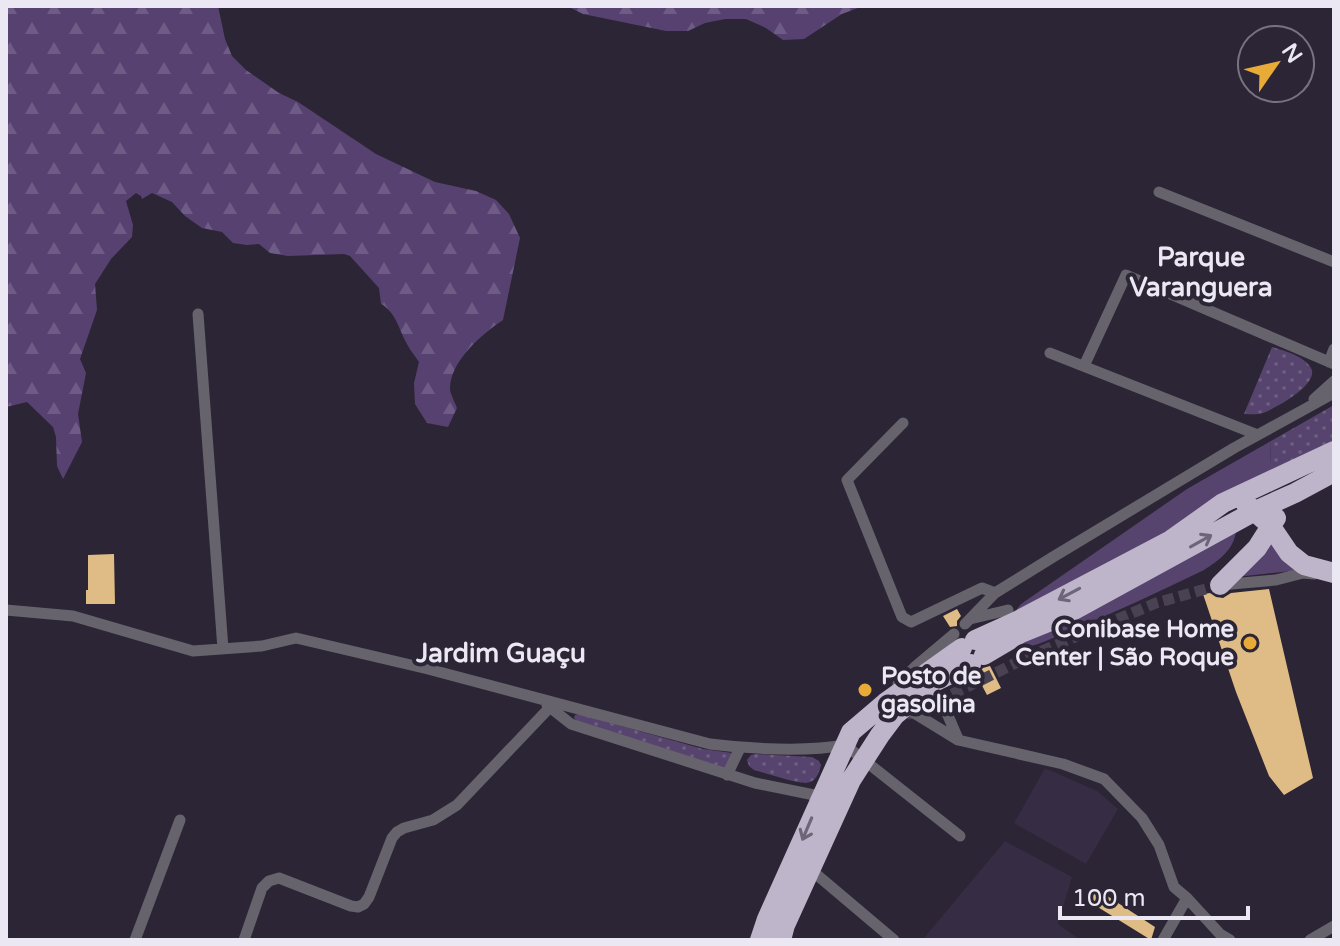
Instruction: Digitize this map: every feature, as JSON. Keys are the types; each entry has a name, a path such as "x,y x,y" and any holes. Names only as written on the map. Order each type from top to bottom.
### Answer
{"highway":[{"path":"781,940 810,869 851,732 969,641 1012,616 1171,540 1223,503 1334,451"},
{"path":"760,940 767,919 831,800 851,780 895,715 936,681 969,641 1021,633 1063,616 1262,518 1295,493 1334,472"},
{"path":"1223,503 1247,505 1262,518 1289,553 1304,565 1334,573"},
{"path":"1220,585 1257,548 1262,518"}],"street":[{"path":"1159,192 1334,262"},
{"path":"1084,366 1126,275 1331,363 1334,349"},
{"path":"198,314 223,649"},
{"path":"1050,353 1258,435"},
{"path":"1299,413 1334,381"},
{"path":"969,641 995,593 1258,435 1334,393"},
{"path":"903,423 847,480 902,617 911,622 982,588 995,593 1012,616"},
{"path":"1220,585 1276,580 1303,573 1334,573"},
{"path":"6,610 73,616 193,651 262,646 296,638 540,699 571,724 727,775 831,800"},
{"path":"941,699 958,740"},
{"path":"552,706 710,744 740,748 828,748 845,745 960,836"},
{"path":"244,940 262,888 269,881 279,878 351,906 364,904 397,832 433,820 457,805 552,706"},
{"path":"914,713 958,740 1063,764 1104,779 1142,818 1159,845 1174,887 1220,934 1230,940"},
{"path":"727,775 740,748"},
{"path":"135,940 180,820"},
{"path":"810,869 894,940"},
{"path":"1163,940 1187,898"},
{"path":"1310,940 1334,926"}],"shaded area":[{"path":"1272,347 1304,360 1312,374 1303,388 1277,406 1261,414 1244,414"},
{"path":"1334,405 1334,443 1278,472 1270,466 1271,441"},
{"path":"1271,441 1270,465 1278,472 1028,612 1017,612 1021,604 1187,489"},
{"path":"1236,530 1229,549 1204,570 1048,640 1028,647 1014,647"},
{"path":"1271,539 1301,570 1236,577"},
{"path":"575,715 703,749 732,753 726,769 576,720"},
{"path":"756,754 812,757 821,765 814,780 801,783 754,770 747,760"},
{"path":"1045,768 1097,791 1118,809 1086,864 1014,823"},
{"path":"1005,841 1072,877 1058,924 1080,940 924,938"}],"green space":[{"path":"6,6 218,6 232,56 246,70 376,154 435,182 476,191 496,200 509,214 520,238 503,320 468,350 455,369 450,390 457,408 448,427 427,423 415,404 414,383 419,362 394,316 381,304 379,288 350,256 288,256 270,253 259,244 233,243 222,232 202,228 172,202 152,193 142,199 136,193 126,201 133,225 132,237 111,259 95,284 97,310 80,359 86,373 78,414 82,442 63,479 57,466 53,427 27,402 6,407"},
{"path":"567,6 863,6 842,14 804,39 783,40 746,19 705,23 688,31 666,31 583,14"}],"building":[{"path":"114,554 115,604 86,604 88,555"},
{"name":"Conibase Home Center | São Roque","path":"1269,589 1313,778 1284,795 1269,776 1203,594 1223,598 1231,593"},
{"path":"957,609 961,616 957,626 950,627 943,616"},
{"path":"990,666 1001,688 987,695 977,676 983,668"},
{"path":"1095,888 1155,927 1151,940 1088,901"}],"tunnel":[{"path":"907,714 1030,656 1156,603 1220,585"}],"place":[{"name":"Conibase Home Center | São Roque","path":"1250,643"},
{"name":"Posto de gasolina","path":"865,690"}],"district":[{"name":"Parque Varanguera","path":"1201,272"},
{"name":"Jardim Guaçu","path":"501,653"}]}
